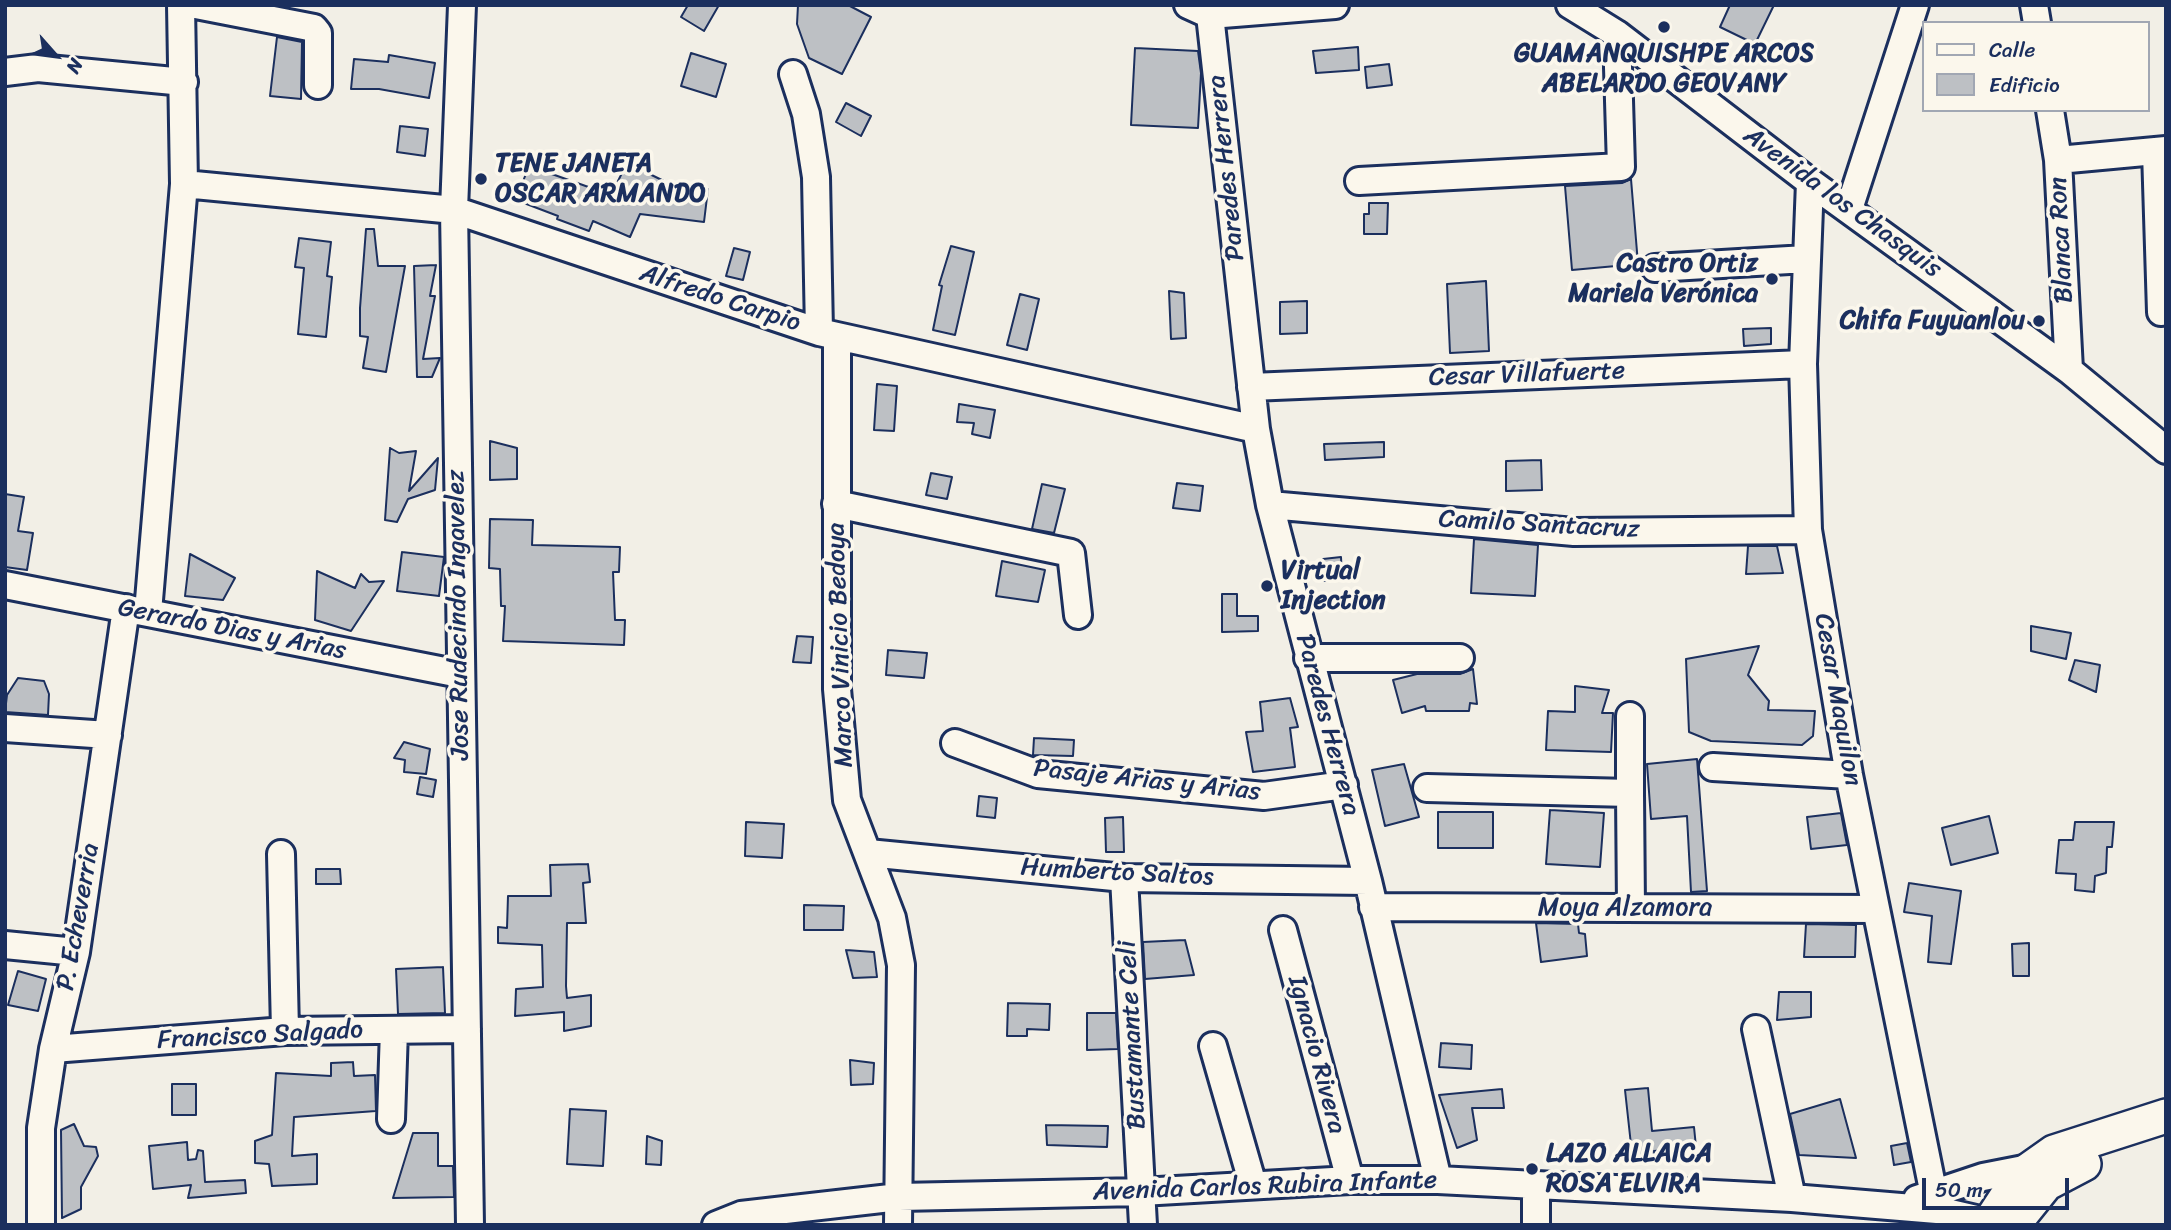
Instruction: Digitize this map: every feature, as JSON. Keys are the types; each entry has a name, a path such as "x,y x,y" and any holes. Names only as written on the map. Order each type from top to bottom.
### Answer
{"main road":[{"path":"2001,1223 2037,1176 2077,1143 2166,1116"},
{"path":"2037,1176 2068,1170 2166,1139"}],"street":[{"name":"P. Echeverria","path":"41,1225 41,1128 53,1049 76,952 108,734 137,610 184,184 181,5"},
{"path":"196,5 314,28 318,33 318,85"},
{"name":"Jose Rudecindo Ingavelez","path":"462,5 454,210 470,1225"},
{"path":"1199,10 1335,5"},
{"name":"Avenida los Chasquis","path":"1570,5 1617,34 1810,182 2069,370 2166,450"},
{"name":"Avenida los Chasquis","path":"1595,5 1617,34"},
{"path":"1849,209 1915,5"},
{"name":"Paredes Herrera","path":"1199,10 1255,429 1270,505 1368,881 1438,1180"},
{"path":"1359,181 1621,167 1617,34"},
{"path":"5,72 38,68 184,82"},
{"name":"Marco Vinicio Bedoya","path":"793,74 806,114 816,177 828,334 836,504 837,689 847,800 891,918 901,965 898,1225"},
{"name":"Blanca Ron","path":"2050,112 2058,160 2069,370"},
{"path":"2058,160 2161,150 2161,312"},
{"name":"Cesar Maquilon","path":"1810,182 1803,364 1808,530 1849,775 1935,1201"},
{"name":"Alfredo Carpio","path":"184,184 454,210 828,334 1255,429"},
{"path":"1656,268 1805,259"},
{"name":"Cesar Villafuerte","path":"1251,387 1803,364"},
{"path":"836,504 1071,553 1078,615"},
{"name":"Camilo Santacruz","path":"1270,505 1574,532 1808,530"},
{"name":"Gerardo Dias y Arias","path":"5,585 460,674"},
{"path":"1308,657 1460,658"},
{"path":"1629,716 1631,908"},
{"path":"5,728 108,734"},
{"name":"Pasaje Arias y Arias","path":"955,743 1038,774 1264,796 1344,785"},
{"path":"1713,767 1849,775"},
{"path":"1427,788 1630,793"},
{"name":"Humberto Saltos","path":"868,853 1124,878 1368,881"},
{"path":"281,854 285,1031"},
{"name":"Bustamante Celi","path":"1124,878 1143,1225"},
{"name":"Moya Alzamora","path":"1373,907 1876,909"},
{"name":"Ignacio Rivera","path":"1283,930 1350,1180"},
{"path":"5,945 76,952"},
{"name":"Francisco Salgado","path":"53,1049 285,1031 467,1029"},
{"path":"1756,1029 1792,1198"},
{"path":"391,1119 394,1030"},
{"path":"1213,1046 1253,1185"},
{"name":"Avenida Carlos Rubira Infante","path":"716,1225 741,1215 899,1197 1141,1192 1350,1180 1438,1180 1899,1206 1935,1201 2037,1176"},
{"path":"1536,1185 1536,1225"},
{"path":"1935,1201 2001,1223"}],"building":[{"path":"688,5 719,5 704,31 681,17"},
{"path":"798,5 848,5 871,17 842,74 809,58 797,24"},
{"path":"1730,5 1774,5 1755,44 1720,27"},
{"path":"277,37 302,42 301,99 270,96"},
{"path":"1358,47 1359,70 1316,73 1313,51"},
{"path":"1135,48 1198,51 1201,73 1198,128 1131,125"},
{"path":"691,53 726,64 716,97 681,86"},
{"path":"389,55 435,63 429,98 379,89 351,89 354,59 388,62"},
{"path":"1389,64 1392,85 1367,88 1365,67"},
{"path":"846,103 871,116 861,136 836,122"},
{"path":"400,126 428,129 425,156 397,152"},
{"path":"533,155 553,162 549,173 611,195 627,163 670,184 708,189 704,222 640,214 630,237 593,221 589,231 557,219 558,216 516,200"},
{"path":"1631,179 1638,264 1572,270 1565,186 1622,183"},
{"path":"1369,203 1388,203 1387,234 1364,234 1364,214 1369,214"},
{"path":"366,229 374,229 378,266 405,266 386,372 363,368 368,337 360,336"},
{"path":"299,238 331,242 327,276 332,277 326,337 298,334 304,268 295,267"},
{"path":"951,246 974,252 955,335 933,330 942,286 939,285"},
{"path":"734,248 750,252 743,280 726,276"},
{"path":"436,265 430,296 435,296 423,359 440,358 432,377 417,377 414,266"},
{"path":"1486,281 1489,351 1450,353 1447,284"},
{"path":"1169,291 1184,293 1186,338 1171,339"},
{"path":"1020,294 1039,299 1027,350 1007,345"},
{"path":"1307,301 1307,333 1280,334 1280,302"},
{"path":"1771,328 1771,344 1744,346 1743,329"},
{"path":"877,384 897,386 894,431 874,430"},
{"path":"959,404 995,410 990,438 972,434 974,423 957,422"},
{"path":"490,441 517,448 517,479 490,480"},
{"path":"1384,442 1384,457 1325,460 1324,444"},
{"path":"390,448 399,453 416,451 409,491 438,458 435,490 408,499 397,522 385,520"},
{"path":"1541,460 1542,490 1506,491 1506,461"},
{"path":"931,473 952,477 947,499 926,495"},
{"path":"1177,483 1203,486 1200,511 1173,508"},
{"path":"1042,484 1065,489 1054,533 1032,529"},
{"path":"5,494 24,497 18,531 33,533 27,570 5,567"},
{"path":"490,519 533,520 532,545 620,547 619,572 613,572 615,620 625,620 624,645 503,641 505,606 501,606 500,569 489,568"},
{"path":"1474,539 1538,545 1535,596 1471,593"},
{"path":"1748,546 1777,546 1783,573 1746,574"},
{"path":"402,552 444,557 439,596 397,591"},
{"path":"190,554 235,578 223,600 185,596"},
{"path":"1341,557 1342,577 1324,581 1323,559"},
{"path":"1002,561 1045,570 1038,602 996,596"},
{"path":"317,571 355,588 361,574 369,582 384,581 351,631 315,620"},
{"path":"1222,594 1237,594 1237,616 1258,616 1258,631 1222,632"},
{"path":"2031,626 2071,633 2066,659 2031,651"},
{"path":"797,636 813,637 811,663 793,662"},
{"path":"1759,646 1748,675 1769,701 1768,710 1815,711 1813,736 1802,745 1711,741 1689,732 1686,659"},
{"path":"888,650 927,653 924,678 886,675"},
{"path":"2075,660 2100,665 2096,692 2069,680"},
{"path":"1473,669 1477,704 1470,703 1469,711 1426,711 1425,706 1402,713 1393,680 1417,674 1460,674"},
{"path":"18,678 44,681 49,694 48,715 5,712 7,695"},
{"path":"1575,686 1609,690 1602,713 1613,713 1611,752 1546,750 1548,711 1575,712"},
{"path":"1290,698 1298,727 1290,728 1295,767 1253,772 1246,732 1263,731 1260,702"},
{"path":"1034,738 1074,740 1073,756 1033,755"},
{"path":"404,742 430,749 426,774 404,772 405,760 394,758"},
{"path":"1697,759 1707,891 1691,892 1687,816 1651,819 1647,764"},
{"path":"1404,764 1419,817 1385,826 1372,770"},
{"path":"420,777 436,780 433,797 417,794"},
{"path":"979,796 997,798 995,818 977,816"},
{"path":"1550,810 1604,813 1600,867 1546,864"},
{"path":"1438,812 1493,812 1493,848 1438,848"},
{"path":"1841,813 1847,845 1811,849 1807,817"},
{"path":"1989,816 1998,853 1951,865 1942,828"},
{"path":"1123,817 1124,852 1106,852 1105,818"},
{"path":"746,822 784,824 782,858 745,856"},
{"path":"2075,822 2114,822 2112,847 2107,847 2106,873 2095,876 2094,892 2075,890 2076,874 2056,873 2059,840 2073,840"},
{"path":"588,864 590,882 583,883 586,923 567,923 566,986 567,998 591,995 591,1026 564,1031 564,1012 515,1016 516,989 543,987 542,945 498,943 498,927 507,928 508,896 551,896 550,865"},
{"path":"316,869 340,869 341,884 316,884"},
{"path":"1909,883 1961,891 1951,964 1928,962 1932,916 1904,912"},
{"path":"804,905 844,906 843,930 804,930"},
{"path":"1536,923 1578,924 1579,933 1585,934 1587,956 1541,962"},
{"path":"1806,924 1856,925 1855,957 1804,957"},
{"path":"1185,940 1194,975 1145,979 1143,942"},
{"path":"2029,943 2029,976 2013,976 2012,944"},
{"path":"846,950 874,952 877,977 853,978"},
{"path":"443,967 445,1013 398,1014 396,969"},
{"path":"18,971 46,979 38,1011 8,1005"},
{"path":"1779,992 1811,992 1811,1017 1777,1020"},
{"path":"1008,1003 1050,1004 1049,1030 1027,1029 1027,1036 1007,1036"},
{"path":"1087,1013 1116,1013 1118,1049 1087,1050"},
{"path":"1441,1043 1472,1045 1471,1069 1439,1067"},
{"path":"850,1060 874,1063 873,1084 851,1085"},
{"path":"353,1062 354,1076 375,1075 376,1111 294,1117 292,1156 317,1154 317,1184 272,1186 269,1164 255,1163 255,1141 272,1135 276,1073 331,1076 331,1063"},
{"path":"172,1084 196,1084 196,1115 172,1115"},
{"path":"1648,1088 1652,1131 1694,1127 1696,1147 1654,1151 1655,1161 1633,1163 1625,1090"},
{"path":"1502,1089 1504,1108 1472,1108 1477,1140 1457,1148 1439,1095"},
{"path":"1840,1099 1856,1158 1799,1155 1790,1114"},
{"path":"570,1109 606,1111 603,1166 567,1164"},
{"path":"74,1124 84,1146 96,1147 98,1156 81,1187 81,1209 62,1218 61,1130"},
{"path":"1046,1125 1108,1126 1107,1147 1047,1145"},
{"path":"413,1133 438,1133 438,1166 453,1166 454,1197 393,1198"},
{"path":"647,1136 662,1141 661,1165 646,1164"},
{"path":"187,1142 188,1160 196,1159 198,1150 203,1151 205,1182 245,1180 246,1193 188,1198 191,1185 153,1189 149,1146"},
{"path":"1907,1143 1911,1162 1894,1165 1891,1146"}],"place":[{"name":"GUAMANQUISHPE ARCOS ABELARDO GEOVANY","path":"1664,27"},
{"name":"TENE JANETA OSCAR ARMANDO","path":"481,179"},
{"name":"Castro Ortiz Mariela Verónica","path":"1772,279"},
{"name":"Chifa Fuyuanlou","path":"2039,321"},
{"name":"Virtual Injection","path":"1267,586"},
{"name":"LAZO ALLAICA ROSA ELVIRA","path":"1532,1169"}]}
